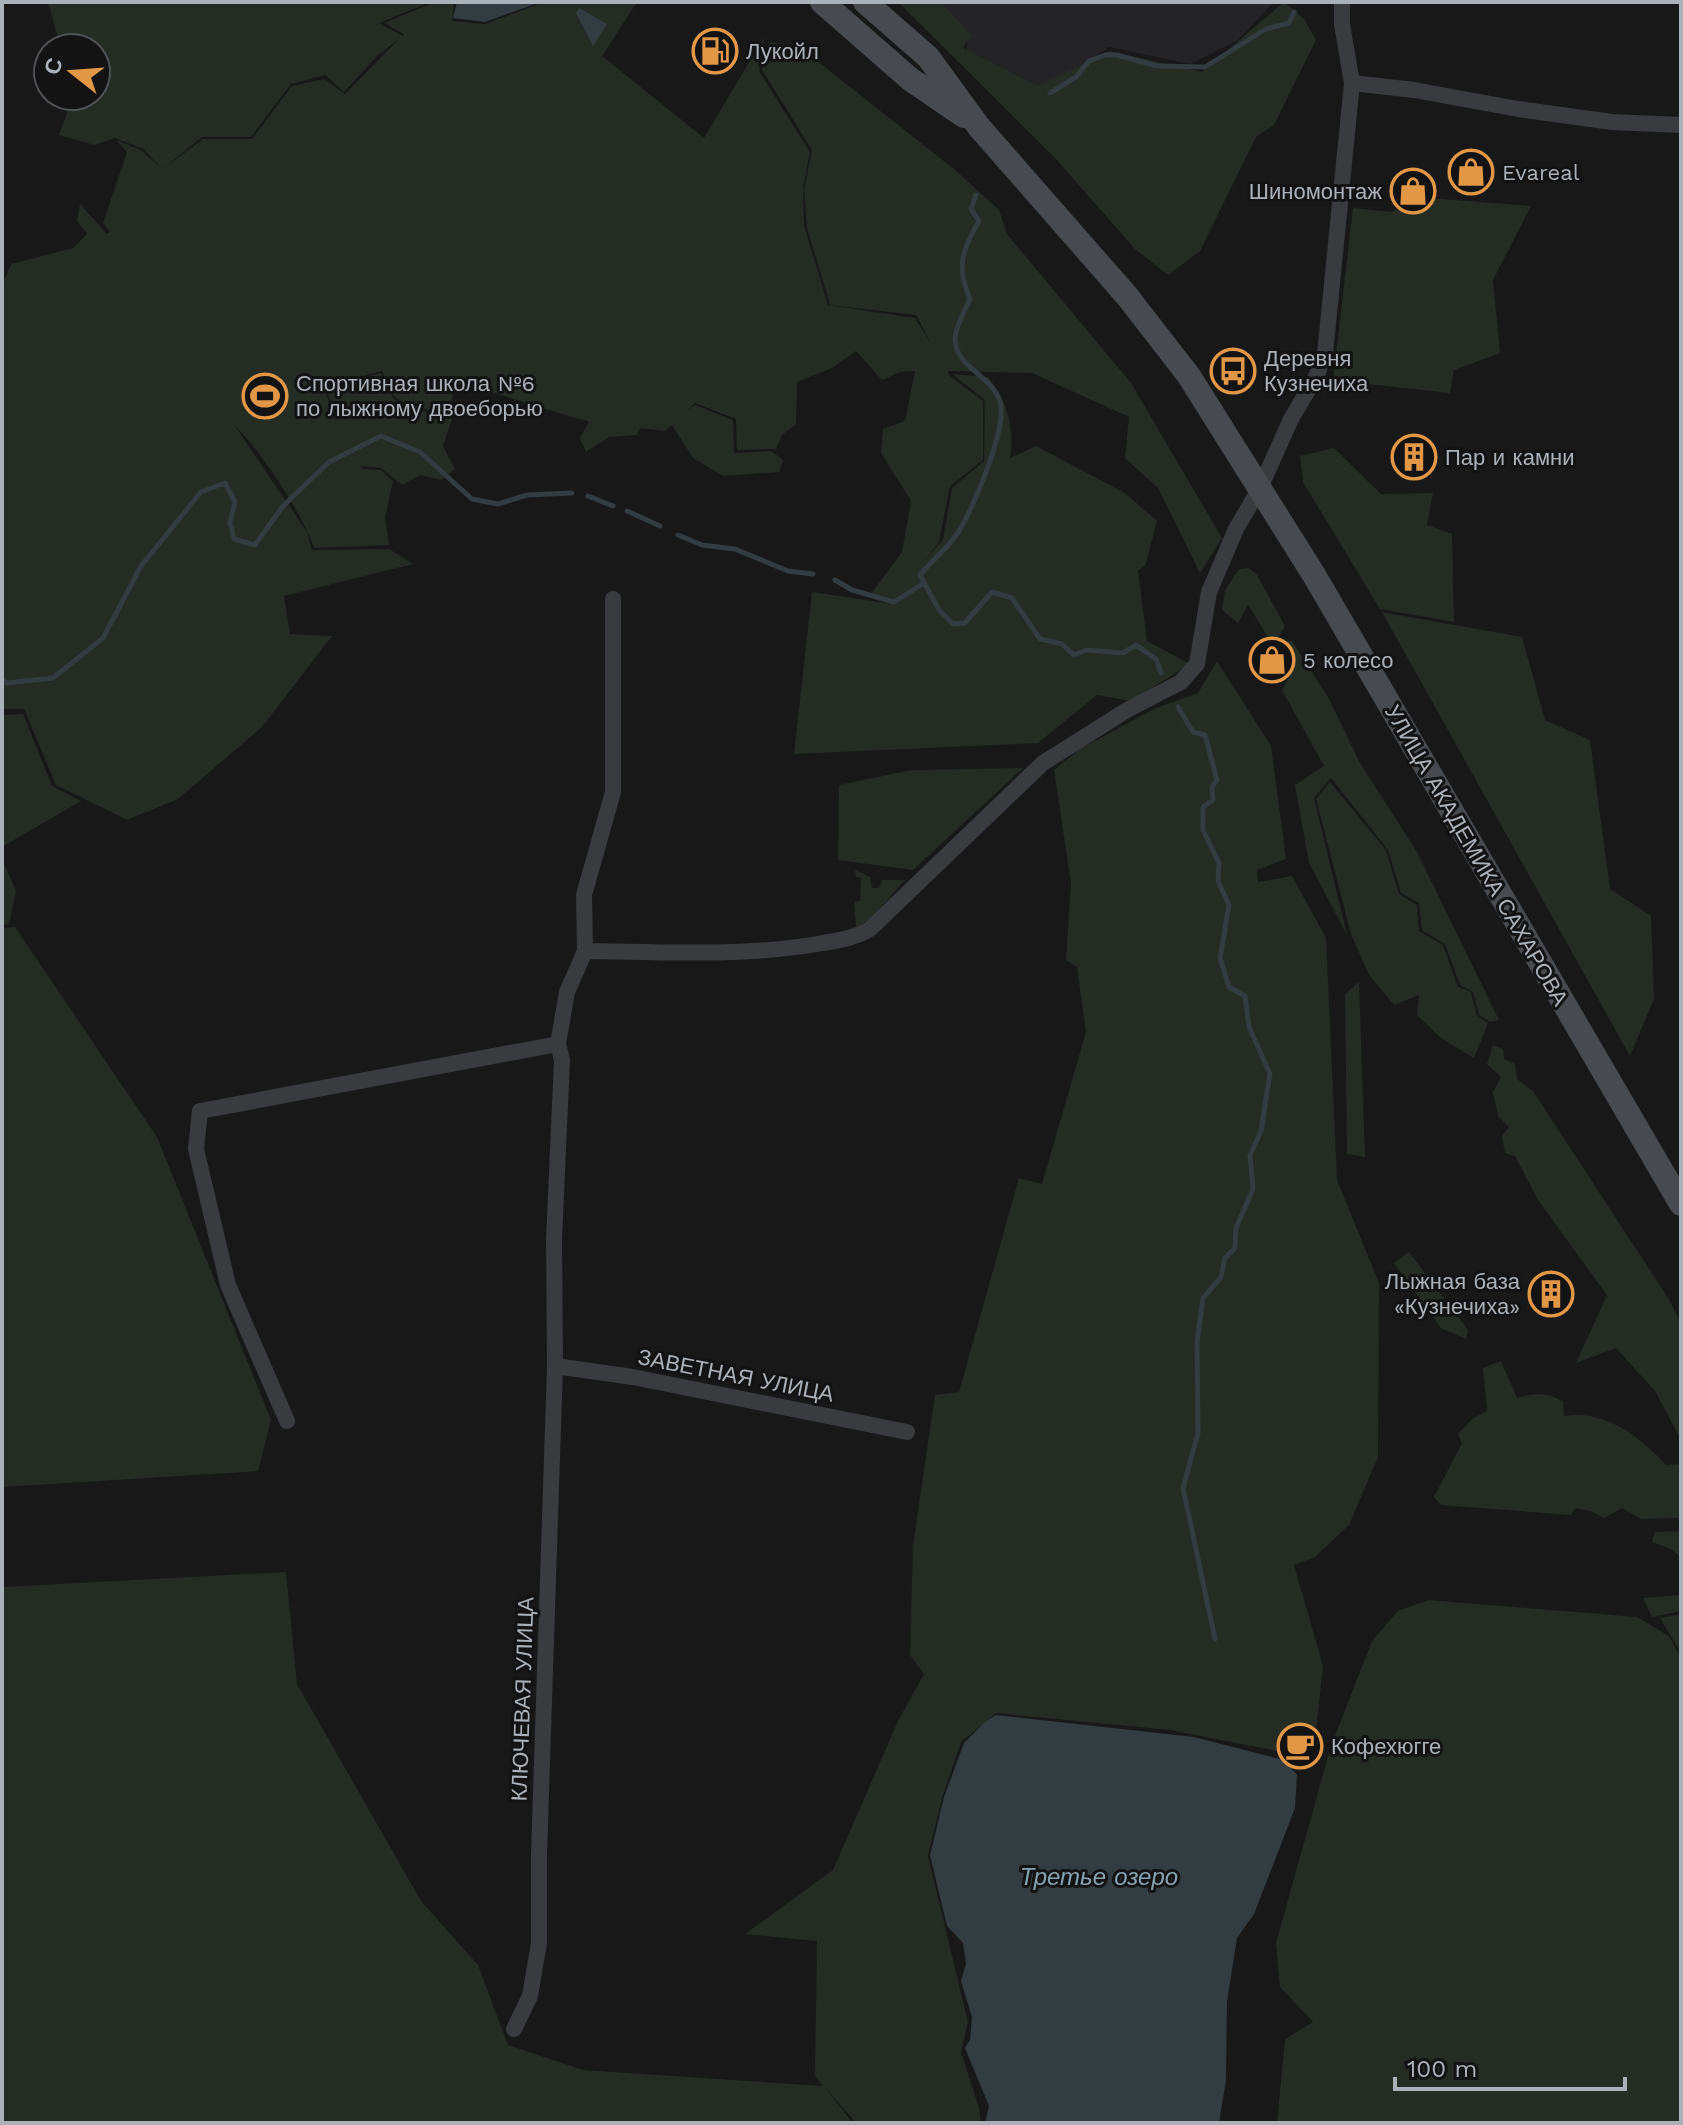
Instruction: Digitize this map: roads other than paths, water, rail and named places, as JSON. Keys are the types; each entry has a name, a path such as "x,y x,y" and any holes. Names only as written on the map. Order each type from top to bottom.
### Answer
{"main road":[{"name":"УЛИЦА АКАДЕМИКА САХАРОВА","path":"822,2 910,79 979,127"},
{"name":"УЛИЦА АКАДЕМИКА САХАРОВА","path":"865,2 928,57 979,127 1136,307 1189,376 1260,488 1681,1204"}],"street":[{"path":"613,599 613,792 584,895 585,951 737,952 804,946 859,936 870,929 1043,763 1127,710 1181,682 1197,664 1209,592 1236,529 1260,488 1325,354 1352,83 1342,24 1342,2"},
{"path":"1352,83 1596,120 1681,125"},
{"name":"КЛЮЧЕВАЯ УЛИЦА","path":"514,2029 530,1996 539,1943 539,1854 555,1366 554,1239 562,1060 558,1044 567,992 585,951"},
{"path":"287,1421 228,1285 196,1149 200,1111 558,1044"},
{"name":"ЗАВЕТНАЯ УЛИЦА","path":"555,1366 633,1377 907,1432"}],"water":[{"path":"457,2 541,2 485,22 453,18"},
{"path":"579,8 607,24 593,46 576,13"},
{"name":"Третье озеро","path":"996,1715 1194,1737 1284,1760 1297,1775 1295,1808 1254,1914 1237,1938 1227,2002 1226,2080 1219,2123 985,2123 989,2106 965,2048 970,2040 972,2017 961,1981 966,1964 963,1943 947,1926 930,1855 944,1797 964,1743"}],"waterway":[{"path":"1050,93 1076,77 1089,61 1105,55 1117,55 1157,66 1205,67 1266,29 1289,23 1294,12"},
{"path":"976,195 971,209 979,221 968,241 962,268 970,299 958,324 955,339 961,357 996,393 1001,414 999,430 987,469 963,523 953,539 920,575 939,610 953,624 965,623 992,592 1012,598 1040,639 1062,644 1074,655 1087,650 1123,653 1136,645 1156,659 1161,673"},
{"path":"2,680 7,683 53,678 103,638 141,566 201,492 225,483 235,502 230,523 234,539 255,545 283,506 329,462 381,436 420,452 472,499 498,504 527,495 572,493"},
{"path":"588,496 613,506"},
{"path":"627,511 660,526"},
{"path":"678,535 702,545 735,549 788,571 813,574"},
{"path":"835,580 852,590 894,602 924,583"},
{"path":"1178,707 1193,732 1205,735 1217,780 1212,787 1213,800 1203,807 1203,830 1219,863 1218,881 1229,905 1220,958 1229,987 1245,996 1249,1027 1270,1074 1261,1131 1250,1155 1253,1189 1236,1228 1235,1248 1225,1258 1221,1277 1203,1298 1197,1342 1198,1433 1183,1488 1215,1639"}],"place":[{"name":"Лукойл","path":"715,51"},
{"name":"Evareal","path":"1471,172"},
{"name":"Шиномонтаж","path":"1413,191"},
{"name":"Деревня Кузнечиха","path":"1233,371"},
{"name":"Спортивная школа №6 по лыжному двоеборью","path":"265,396"},
{"name":"Пар и камни","path":"1414,457"},
{"name":"5 колесо","path":"1272,660"},
{"name":"Лыжная база «Кузнечиха»","path":"1551,1294"},
{"name":"Кофехюгге","path":"1300,1746"}]}
